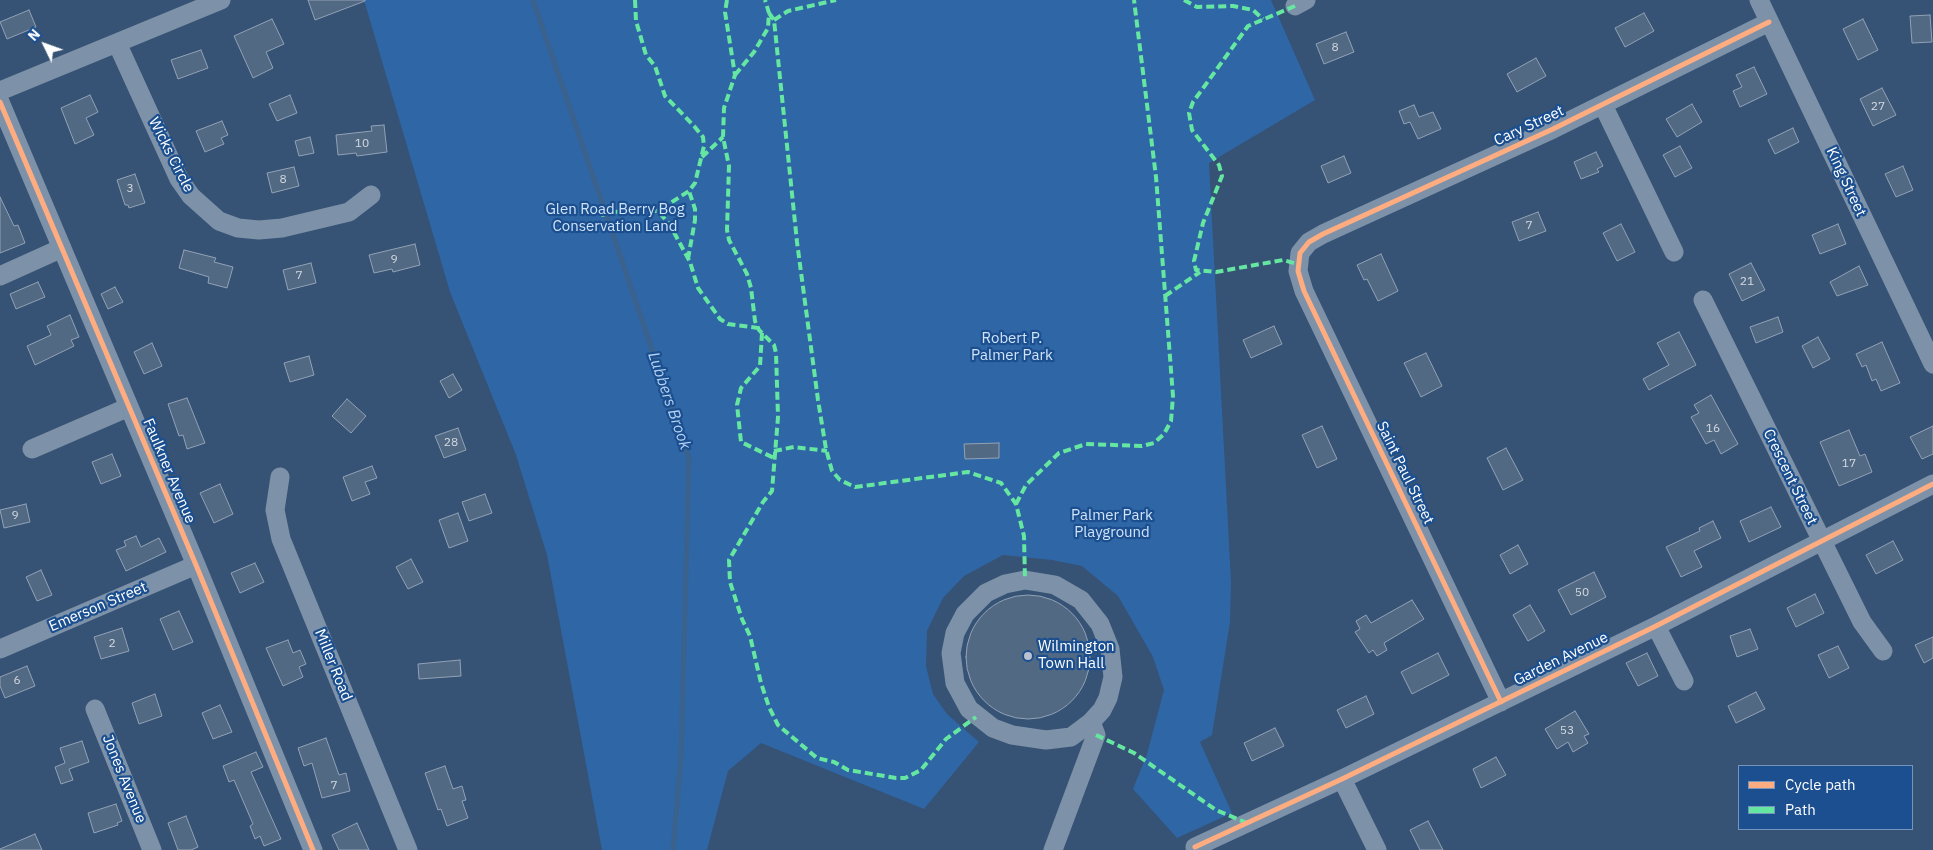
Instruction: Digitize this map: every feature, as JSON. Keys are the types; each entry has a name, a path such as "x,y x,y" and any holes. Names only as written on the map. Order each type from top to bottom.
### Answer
{"street":[{"path":"0,91 221,0"},
{"name":"King Street","path":"1759,0 1933,364"},
{"name":"Cary Street","path":"1300,253 1309,242 1323,234 1603,105 1769,22"},
{"name":"Wicks Circle","path":"117,43 180,179 191,196 219,221 238,228 259,230 282,228 349,212 371,195"},
{"name":"Faulkner Avenue","path":"0,102 196,565 313,850"},
{"path":"1603,105 1674,252"},
{"path":"0,276 62,248"},
{"name":"Saint Paul Street","path":"1300,253 1298,271 1304,291 1501,702"},
{"name":"Crescent Street","path":"1703,300 1864,626 1883,651"},
{"path":"32,448 129,407"},
{"name":"Miller Road","path":"280,477 276,510 281,539 408,850"},
{"name":"Garden Avenue","path":"1195,847 1342,779 1656,626 1933,484"},
{"name":"Emerson Street","path":"0,649 196,565"},
{"path":"1025,580 1055,585 1081,600 1100,624 1112,658 1113,676 1108,698 1102,710 1091,722 1071,737 1046,740 1002,732 976,716 958,692 951,663 955,633 971,606 995,588 1025,580"},
{"path":"1656,626 1684,682"},
{"name":"Jones Avenue","path":"95,709 152,850"},
{"path":"1053,850 1096,735 1091,722"},
{"path":"1342,779 1377,850"}],"green space":[{"path":"364,0 1271,0 1315,100 1209,163 1231,582 1230,622 1212,735 1200,742 1232,813 1177,838 1133,789 1147,754 1164,690 1153,657 1118,596 1082,566 1052,560 1003,555 964,576 943,598 927,631 926,666 933,694 947,714 979,742 924,809 761,743 728,771 707,850 602,850 547,555 516,455 450,292"}],"building":[{"path":"308,0 365,0 365,1 315,20"},
{"path":"29,10 36,27 7,39 0,22"},
{"path":"1644,13 1654,31 1625,47 1615,28"},
{"path":"1930,15 1932,42 1912,43 1910,16"},
{"path":"272,19 284,44 266,52 273,68 253,78 234,36"},
{"path":"1863,19 1878,50 1858,60 1843,29"},
{"path":"1346,32 1354,52 1324,64 1316,44"},
{"path":"201,50 208,68 178,79 171,60"},
{"path":"1536,58 1546,76 1517,92 1507,74"},
{"path":"1754,67 1767,94 1740,107 1733,91 1742,87 1736,75"},
{"path":"1882,88 1896,115 1873,126 1860,99"},
{"path":"90,95 98,112 86,118 94,135 75,144 61,108"},
{"path":"290,95 297,113 277,121 269,104"},
{"path":"1692,104 1702,122 1677,137 1666,119"},
{"path":"1414,105 1419,117 1433,112 1441,129 1418,139 1410,122 1404,124 1399,111"},
{"path":"222,121 228,135 221,138 224,144 205,152 196,131"},
{"path":"384,125 387,152 357,156 356,153 338,155 336,135 372,131 371,126"},
{"path":"1793,128 1799,142 1775,154 1768,140"},
{"path":"310,137 314,153 299,156 295,141"},
{"path":"1680,146 1692,168 1675,177 1663,155"},
{"path":"1596,152 1603,166 1597,169 1599,172 1581,179 1574,162"},
{"path":"1344,156 1351,173 1328,183 1321,166"},
{"path":"1903,166 1913,190 1896,197 1885,174"},
{"path":"294,167 299,186 272,193 267,173"},
{"path":"135,174 145,203 129,208 128,205 125,205 117,180"},
{"path":"0,197 14,226 18,225 25,243 0,253"},
{"path":"1538,212 1546,231 1519,241 1512,222"},
{"path":"1621,224 1635,252 1617,261 1603,233"},
{"path":"1838,224 1846,244 1820,254 1812,235"},
{"path":"415,244 420,265 393,272 392,269 374,273 369,255"},
{"path":"184,250 216,258 214,262 233,267 227,288 208,283 209,277 179,268"},
{"path":"1381,254 1398,291 1378,301 1367,279 1364,280 1357,265"},
{"path":"311,263 316,283 288,290 283,270"},
{"path":"1751,263 1765,290 1742,301 1729,274"},
{"path":"1859,266 1868,285 1837,296 1830,282"},
{"path":"38,282 45,297 16,309 10,294"},
{"path":"115,287 123,302 108,309 101,294"},
{"path":"70,315 79,337 71,340 74,346 35,365 27,346 51,335 47,326"},
{"path":"1778,317 1783,332 1756,343 1750,327"},
{"path":"1274,326 1282,344 1251,358 1243,340"},
{"path":"1679,332 1696,365 1649,390 1643,379 1669,365 1657,343"},
{"path":"1818,337 1830,359 1813,368 1802,346"},
{"path":"1882,342 1900,383 1881,391 1876,379 1872,381 1866,365 1862,367 1856,354"},
{"path":"152,343 162,366 144,374 134,352"},
{"path":"1426,353 1442,386 1421,397 1404,363"},
{"path":"309,356 314,375 290,382 284,363"},
{"path":"453,374 462,390 449,398 440,381"},
{"path":"1711,395 1738,444 1721,454 1714,440 1706,444 1691,417 1699,413 1694,405"},
{"path":"187,398 205,443 187,449 183,435 179,436 168,404"},
{"path":"347,399 366,416 351,433 332,416"},
{"path":"1322,426 1337,459 1317,468 1302,435"},
{"path":"1933,426 1933,454 1922,459 1910,437"},
{"path":"458,428 466,450 444,458 435,436"},
{"path":"1849,430 1860,456 1865,454 1872,472 1839,486 1820,442"},
{"path":"999,443 999,458 965,459 964,444"},
{"path":"1506,448 1523,480 1503,490 1487,458"},
{"path":"112,454 121,476 101,484 92,462"},
{"path":"372,466 377,478 365,482 370,494 352,501 343,477"},
{"path":"220,484 233,514 214,523 200,493"},
{"path":"485,494 492,513 469,521 462,502"},
{"path":"26,504 30,522 4,528 0,510"},
{"path":"1771,507 1781,527 1749,542 1740,521"},
{"path":"458,513 468,541 449,548 439,520"},
{"path":"1713,521 1721,538 1694,551 1702,567 1681,577 1666,547 1700,531 1699,528"},
{"path":"136,536 141,547 159,538 166,552 126,571 116,550 126,546 124,541"},
{"path":"1893,541 1903,560 1876,574 1866,555"},
{"path":"1518,545 1528,564 1510,574 1500,555"},
{"path":"411,559 423,582 408,589 396,567"},
{"path":"255,563 264,582 240,593 231,573"},
{"path":"41,570 52,595 37,601 26,577"},
{"path":"1594,572 1606,597 1571,615 1558,590"},
{"path":"1815,594 1824,613 1796,627 1787,608"},
{"name":"Wilmington Town Hall","path":"1028,595 1052,600 1072,613 1085,633 1090,657 1085,681 1072,701 1052,714 1028,719 1004,714 984,701 971,681 966,657 971,633 984,613 1004,600"},
{"path":"1412,600 1424,619 1384,643 1387,650 1377,656 1373,650 1369,653 1355,632 1360,629 1356,621 1366,615 1371,623"},
{"path":"1530,605 1545,631 1528,641 1513,615"},
{"path":"179,611 193,642 173,650 160,619"},
{"path":"122,628 129,651 101,659 94,637"},
{"path":"1750,629 1758,649 1737,657 1730,636"},
{"path":"1933,637 1933,658 1924,663 1915,645"},
{"path":"288,640 293,653 300,650 306,664 299,667 303,677 283,686 266,648"},
{"path":"1838,646 1849,668 1829,678 1818,655"},
{"path":"1438,653 1449,675 1412,694 1401,672"},
{"path":"1647,653 1658,676 1638,686 1626,663"},
{"path":"460,660 461,676 419,679 418,664"},
{"path":"27,666 35,686 5,698 0,686 0,677"},
{"path":"1756,692 1765,709 1736,723 1728,706"},
{"path":"155,694 162,716 139,724 132,703"},
{"path":"1366,696 1374,714 1346,728 1337,710"},
{"path":"220,705 232,732 213,739 202,713"},
{"path":"1575,711 1589,734 1584,736 1588,743 1573,752 1568,742 1557,749 1545,729"},
{"path":"1275,728 1284,746 1252,761 1244,743"},
{"path":"326,738 339,775 346,773 350,791 322,798 312,763 304,766 298,748"},
{"path":"82,741 89,762 69,769 73,780 61,784 55,767 65,763 60,748"},
{"path":"256,752 263,767 251,772 281,839 264,846 260,836 255,839 250,826 253,824 234,780 229,782 223,766"},
{"path":"1496,757 1506,775 1481,788 1473,769"},
{"path":"445,766 453,789 462,786 466,800 462,801 468,818 447,826 441,809 438,810 425,773"},
{"path":"116,804 122,821 117,823 118,825 94,833 88,813"},
{"path":"186,816 198,847 191,850 178,850 168,823"},
{"path":"1428,821 1443,850 1420,850 1410,830"},
{"path":"357,823 369,850 339,850 332,835"},
{"path":"35,834 42,850 0,850 0,849"}],"waterway":[{"name":"Lubbers Brook","path":"533,0 689,458 681,758 673,850"}],"marked path":[{"path":"635,0 636,21 646,55 655,66 665,96 703,137 704,146 695,183 689,191 658,211"},
{"path":"727,0 725,12 735,75 724,108 723,137 729,166 727,230 729,240 747,274 751,288 755,321 759,330 774,345 776,353 778,417 772,491 763,502 729,560 730,582 742,619 750,636 761,683 769,707 778,725 817,758 834,762 848,770 896,778 905,778 921,770 946,739 976,717"},
{"path":"735,75 754,52 768,28 769,13 765,0"},
{"path":"774,20 788,11 836,0"},
{"path":"1016,504 1026,485 1059,453 1086,444 1142,446 1154,443 1164,434 1171,421 1173,396 1156,177 1134,0"},
{"path":"1184,0 1197,7 1233,6 1253,10 1263,19"},
{"path":"1295,6 1248,26 1193,102 1189,113 1192,130 1219,165 1222,176 1203,223 1194,261 1196,270 1216,272 1283,260 1297,264"},
{"path":"769,13 774,20 797,242 818,400 826,449 832,471 840,480 855,487 968,472 1001,483 1016,504 1024,536 1025,580"},
{"path":"702,157 723,137"},
{"path":"688,259 695,220 695,209 689,191"},
{"path":"601,215 621,211 658,211 670,225 690,262 698,288 720,319 728,324 758,328"},
{"path":"1165,296 1200,272"},
{"path":"762,333 760,366 741,388 737,405 741,442 774,458"},
{"path":"774,451 794,447 827,451"},
{"path":"1096,735 1134,753 1216,810 1247,823"}],"cycle path":[{"path":"1501,702 1304,291 1298,271 1300,253 1309,242 1323,234 1553,129 1769,22"},
{"path":"0,102 196,565 313,850"},
{"path":"1195,847 1342,779 1656,626 1933,484"}],"place":[{"name":"Wilmington Town Hall","path":"1028,656"}],"park label":[{"name":"Glen Road Berry Bog Conservation Land","path":"615,218"},
{"name":"Robert P. Palmer Park","path":"1012,348"},
{"name":"Palmer Park Playground","path":"1112,524"}]}
